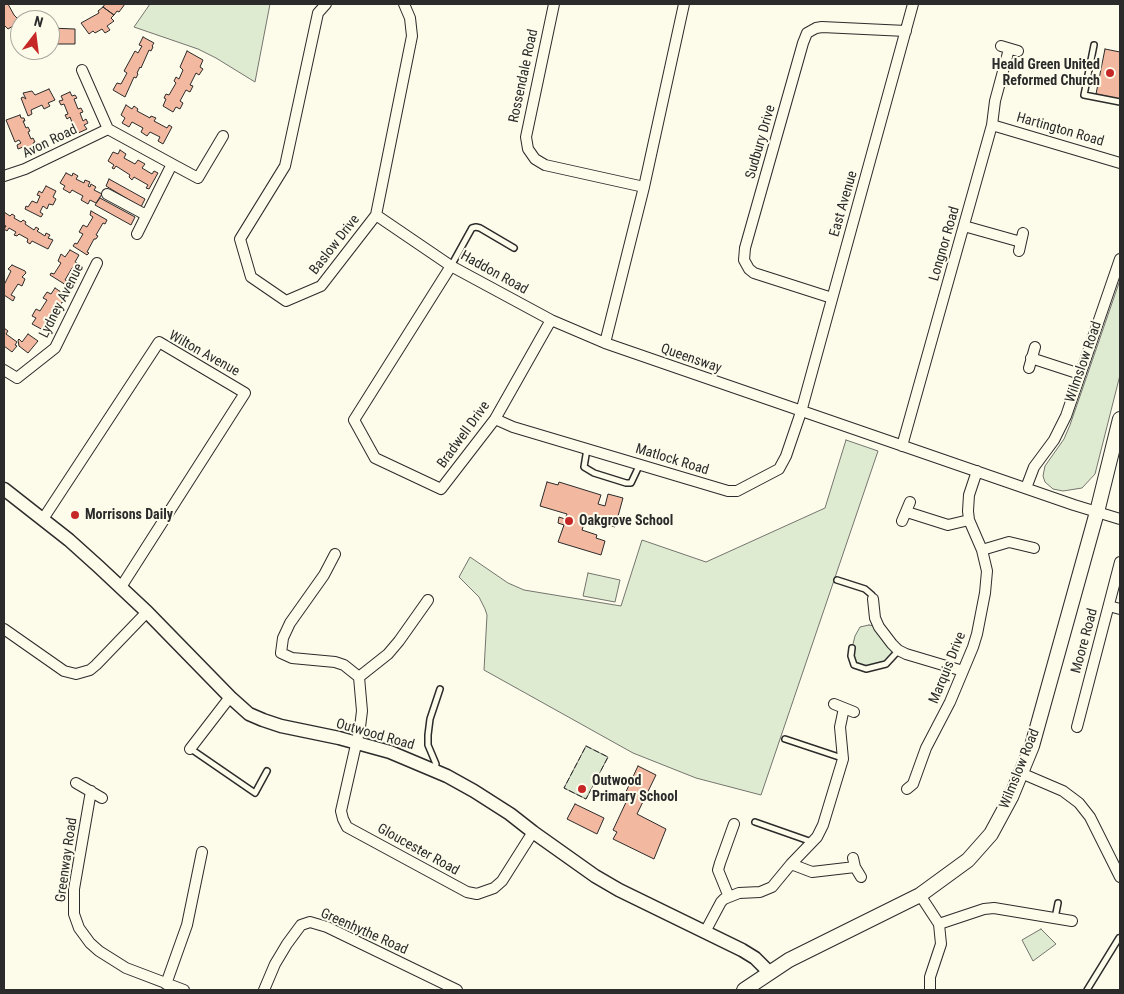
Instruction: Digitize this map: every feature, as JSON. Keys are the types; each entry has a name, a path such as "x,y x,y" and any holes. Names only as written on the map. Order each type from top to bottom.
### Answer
{"main road":[{"name":"Wilmslow Road","path":"744,990 809,949 920,895 968,860 984,843 996,825 1021,773 1034,736 1097,512 1120,419"}],"street":[{"name":"Baslow Drive","path":"326,4 318,13 285,166 240,239 251,277 286,301 321,286 376,215 412,36 410,18 404,4"},
{"name":"Rossendale Road","path":"554,4 526,137 528,149 535,158 545,164 644,187"},
{"path":"605,343 644,187 684,4"},
{"name":"East Avenue","path":"800,412 913,4"},
{"name":"Sudbury Drive","path":"832,298 754,273 749,269 744,260 745,248 807,33 822,27 906,31"},
{"name":"Longnor Road","path":"902,446 992,125 995,101 1009,49"},
{"path":"82,70 108,129 198,178 223,136"},
{"name":"Hartington Road","path":"992,125 1120,163"},
{"name":"Avon Road","path":"4,176 25,169 108,129"},
{"path":"137,234 172,164"},
{"path":"107,194 146,215"},
{"name":"Haddon Road","path":"376,215 451,266 551,320 605,343"},
{"path":"964,226 1021,242"},
{"name":"Wilmslow Road","path":"1026,488 1034,467 1059,431 1120,258"},
{"name":"Lydney Avenue","path":"4,370 17,378 55,348 97,263"},
{"name":"Bradwell Drive","path":"451,266 354,420 375,458 442,488 495,419 551,320"},
{"name":"Wilton Avenue","path":"43,519 159,342 245,393 121,587"},
{"name":"Queensway","path":"605,343 800,412 1097,512 1120,518"},
{"path":"1035,347 1030,363 1080,374"},
{"name":"Matlock Road","path":"495,419 586,454 640,464 719,489 737,491 779,469 786,456 800,412"},
{"name":"Marquis Drive","path":"907,789 913,784 926,748 950,702 977,634 987,571 982,550 969,520 968,511 969,495 976,471"},
{"name":"Outwood Road","path":"4,489 69,540 121,587 249,714 282,726 356,742 390,752 435,771 486,798 595,876 619,890 750,954 770,973"},
{"path":"910,502 905,517 948,525 969,520"},
{"path":"982,550 1009,542 1034,548"},
{"path":"335,554 324,575 290,623 283,638 281,653 292,658 336,662 344,665 359,677 388,654 400,641 428,600"},
{"name":"Moore Road","path":"1077,727 1120,562"},
{"path":"873,600 874,618 898,650 963,671"},
{"path":"1109,606 1120,609"},
{"path":"5,634 64,671 76,674 84,673 96,665 147,612"},
{"name":"Gloucester Road","path":"359,677 362,711 341,811 347,827 467,892 477,894 494,888 502,881 533,832"},
{"path":"190,749 230,697"},
{"path":"834,704 854,712"},
{"path":"705,932 721,902 739,893 760,892 772,887 812,842 823,825 843,759 840,727 844,708"},
{"path":"1021,773 1063,791 1079,803 1090,817 1120,877"},
{"path":"76,783 102,798"},
{"name":"Greenway Road","path":"91,792 74,890 76,922 84,936 100,951 126,968 184,990"},
{"path":"729,897 718,870 734,824"},
{"path":"166,984 187,925 202,852"},
{"path":"791,864 812,872 854,863 861,877"},
{"path":"920,895 939,924 941,944 930,977 930,990"},
{"path":"939,924 984,909 994,908 1072,921"},
{"name":"Greenhythe Road","path":"264,990 275,964 287,944 301,925 310,922 327,927 457,990"}],"lane":[{"path":"1094,45 1084,95 1120,102"},
{"path":"451,266 472,228 476,227 514,248"},
{"path":"586,454 584,468 626,483 632,482 640,464"},
{"path":"837,580 865,589 872,595 873,600"},
{"path":"852,648 854,665 866,669 886,664 898,650"},
{"path":"435,771 436,764 428,745 428,735 430,719 440,689"},
{"path":"785,739 843,759"},
{"path":"190,749 255,793 266,771"},
{"path":"755,822 812,842"},
{"path":"1055,918 1058,903"},
{"path":"1088,990 1119,938"}],"green space":[{"path":"150,4 270,4 255,82 198,49 134,27"},
{"path":"1120,280 1120,375 1095,474 1082,488 1063,491 1053,489 1045,482 1043,476 1045,466 1064,439 1070,425"},
{"path":"846,440 878,451 761,795 696,778 633,753 484,670 487,615 479,597 459,577 470,557 508,583 524,590 621,606 642,540 706,562 825,508"},
{"path":"588,573 620,580 615,602 583,596"},
{"path":"869,625 879,627 898,650 886,664 860,668 852,661 852,648 860,627"},
{"path":"586,746 608,757 586,799 564,788"},
{"path":"1041,929 1056,944 1033,961 1022,940"}],"building":[{"path":"4,4 8,4 11,10 10,28 8,29 4,25"},
{"path":"105,4 125,4 114,15 103,7"},
{"path":"103,7 114,15 111,18 114,21 107,26 110,30 105,33 102,29 89,34 81,23 99,13 98,11"},
{"path":"60,28 75,29 75,44 60,44"},
{"path":"143,37 154,43 153,47 151,51 149,50 125,97 113,90 117,83 121,84 127,73 124,71 135,51 138,53 142,46 139,45"},
{"name":"Heald Green United Reformed Church","path":"1105,49 1120,52 1120,99 1096,94"},
{"path":"187,51 203,60 200,67 203,69 199,75 196,73 190,85 193,86 190,92 186,90 180,101 183,103 180,109 176,107 173,112 163,106 166,99 164,98 166,94 169,95 176,83 174,81 176,77 179,79 183,70 180,67"},
{"path":"49,89 55,100 48,103 50,106 44,109 42,105 31,110 32,114 28,116 21,98 26,99 23,93 32,91 35,95"},
{"path":"70,92 72,96 75,95 77,98 74,99 78,109 81,108 83,112 80,113 83,121 86,119 88,123 84,125 87,129 76,134 74,129 71,130 70,126 73,125 70,117 67,119 65,115 68,114 64,104 61,105 59,101 63,100 61,96"},
{"path":"126,105 132,109 134,106 138,109 137,111 150,118 151,116 156,118 154,121 167,128 169,125 172,127 163,144 158,141 160,137 150,132 147,136 141,132 143,128 132,122 129,127 122,123 125,118 121,115"},
{"path":"20,115 21,118 24,118 25,121 23,121 26,128 28,127 30,131 28,132 31,139 33,138 35,142 33,143 37,152 26,156 23,147 18,149 17,145 21,143 19,140 15,142 6,120"},
{"path":"120,150 126,154 124,158 135,164 138,160 145,164 142,168 152,174 154,171 158,173 149,189 146,188 148,185 134,177 132,180 129,177 130,175 116,166 114,169 112,168 114,165 108,161 113,152 118,154"},
{"path":"66,173 72,176 73,173 78,176 76,179 84,183 85,180 90,182 88,186 90,187 91,184 96,187 94,190 102,194 96,203 90,200 88,204 81,200 83,196 72,190 70,193 63,189 65,186 60,183"},
{"path":"109,179 145,199 141,207 106,186"},
{"path":"46,186 56,191 53,197 56,199 53,205 49,204 47,209 43,206 40,212 43,214 41,217 25,209 32,201 37,203 40,196 37,195 39,191 42,193"},
{"path":"100,198 135,217 131,225 95,205"},
{"path":"91,211 107,220 96,235 98,236 94,239 87,255 73,246 75,243 77,244 83,234 79,232 83,225 87,227 93,217 90,215"},
{"path":"4,212 10,216 12,214 15,216 14,218 21,222 23,220 26,222 25,224 34,230 36,227 39,229 37,231 45,236 46,233 50,235 48,238 53,240 48,249 32,241 30,244 27,242 28,239 19,234 17,236 14,235 16,232 9,228 7,231 4,229 6,226 4,225"},
{"path":"70,250 79,255 75,262 79,264 76,269 72,268 65,280 68,281 66,285 50,275 51,273 54,274 61,263 58,261 61,254 65,257"},
{"path":"12,265 26,273 22,277 25,279 22,286 18,284 11,295 15,297 13,301 4,295 4,285 11,271 8,269"},
{"path":"55,288 67,296 60,306 58,305 50,319 52,320 49,324 47,323 43,330 32,324 36,318 32,316 36,309 40,311 47,300 43,298 47,292 51,294"},
{"path":"4,328 8,331 6,334 17,342 15,345 17,346 12,352 4,346"},
{"path":"28,334 38,341 28,353 19,346 18,340 22,342"},
{"path":"547,482 558,485 559,482 601,495 598,504 605,506 608,494 623,498 615,527 586,518 582,530 597,535 596,538 605,541 601,555 558,542 564,525 558,523 559,517 565,519 567,514 540,506"},
{"path":"638,766 656,775 637,814 666,829 654,859 613,839 617,832 613,830 628,798 624,796"},
{"path":"575,804 604,818 597,834 567,819"}],"fence":[{"path":"586,746 608,757 586,799 564,788 586,746"}],"place":[{"name":"Heald Green United Reformed Church","path":"1110,73"},
{"name":"Morrisons Daily","path":"75,515"},
{"name":"Oakgrove School","path":"569,521"},
{"name":"Outwood Primary School","path":"582,789"}]}
